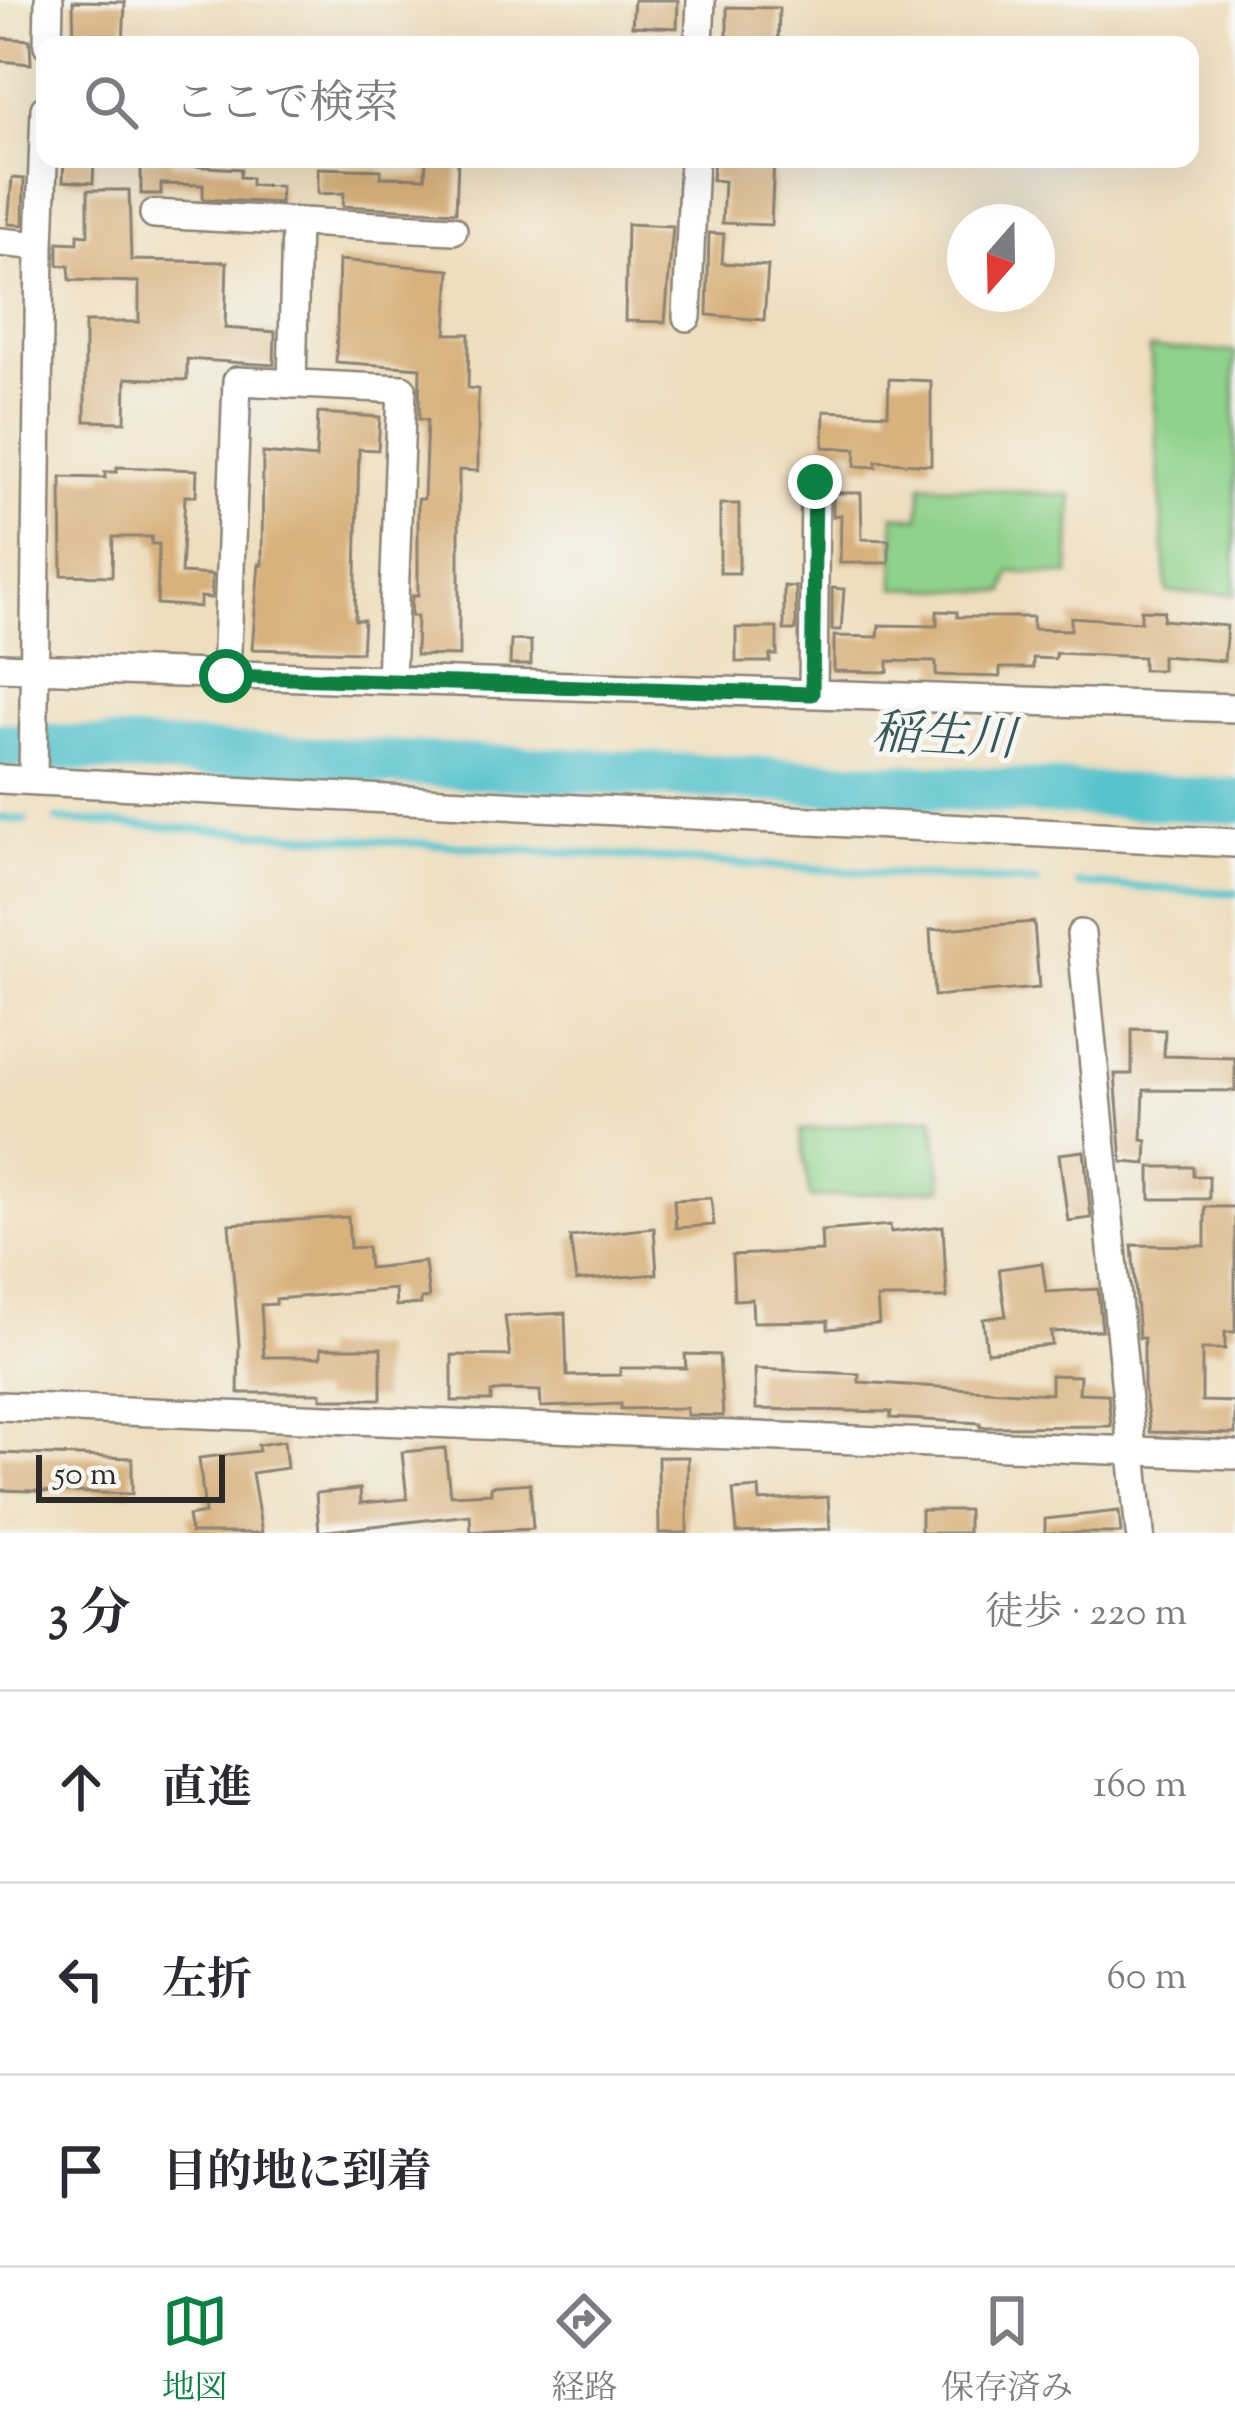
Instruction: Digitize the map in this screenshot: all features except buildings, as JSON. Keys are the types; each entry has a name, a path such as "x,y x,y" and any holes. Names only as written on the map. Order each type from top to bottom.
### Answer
{"street":[{"path":"47,36 49,0"},
{"path":"699,36 701,0"},
{"path":"33,772 43,168"},
{"path":"687,317 694,168"},
{"path":"154,214 453,230"},
{"path":"292,385 296,225"},
{"path":"0,242 40,246"},
{"path":"226,676 236,381 402,389 392,680"},
{"path":"812,694 815,482"},
{"path":"0,667 1235,707"},
{"path":"0,779 33,772 1235,843"},
{"path":"1081,934 1140,1533"},
{"path":"0,1406 1235,1456"}],"green space":[{"path":"1150,348 1235,352 1235,594 1167,592"},
{"path":"922,484 1072,496 1069,575 1010,572 1005,592 895,588 894,515 919,518"},
{"path":"933,1117 943,1188 810,1198 800,1130"}],"waterway":[{"name":"稲生川","path":"0,745 1235,801"},
{"path":"0,818 25,820"},
{"path":"57,820 1037,883"},
{"path":"1078,884 1235,893"}],"route":[{"path":"226,676 812,694 815,482"}]}
